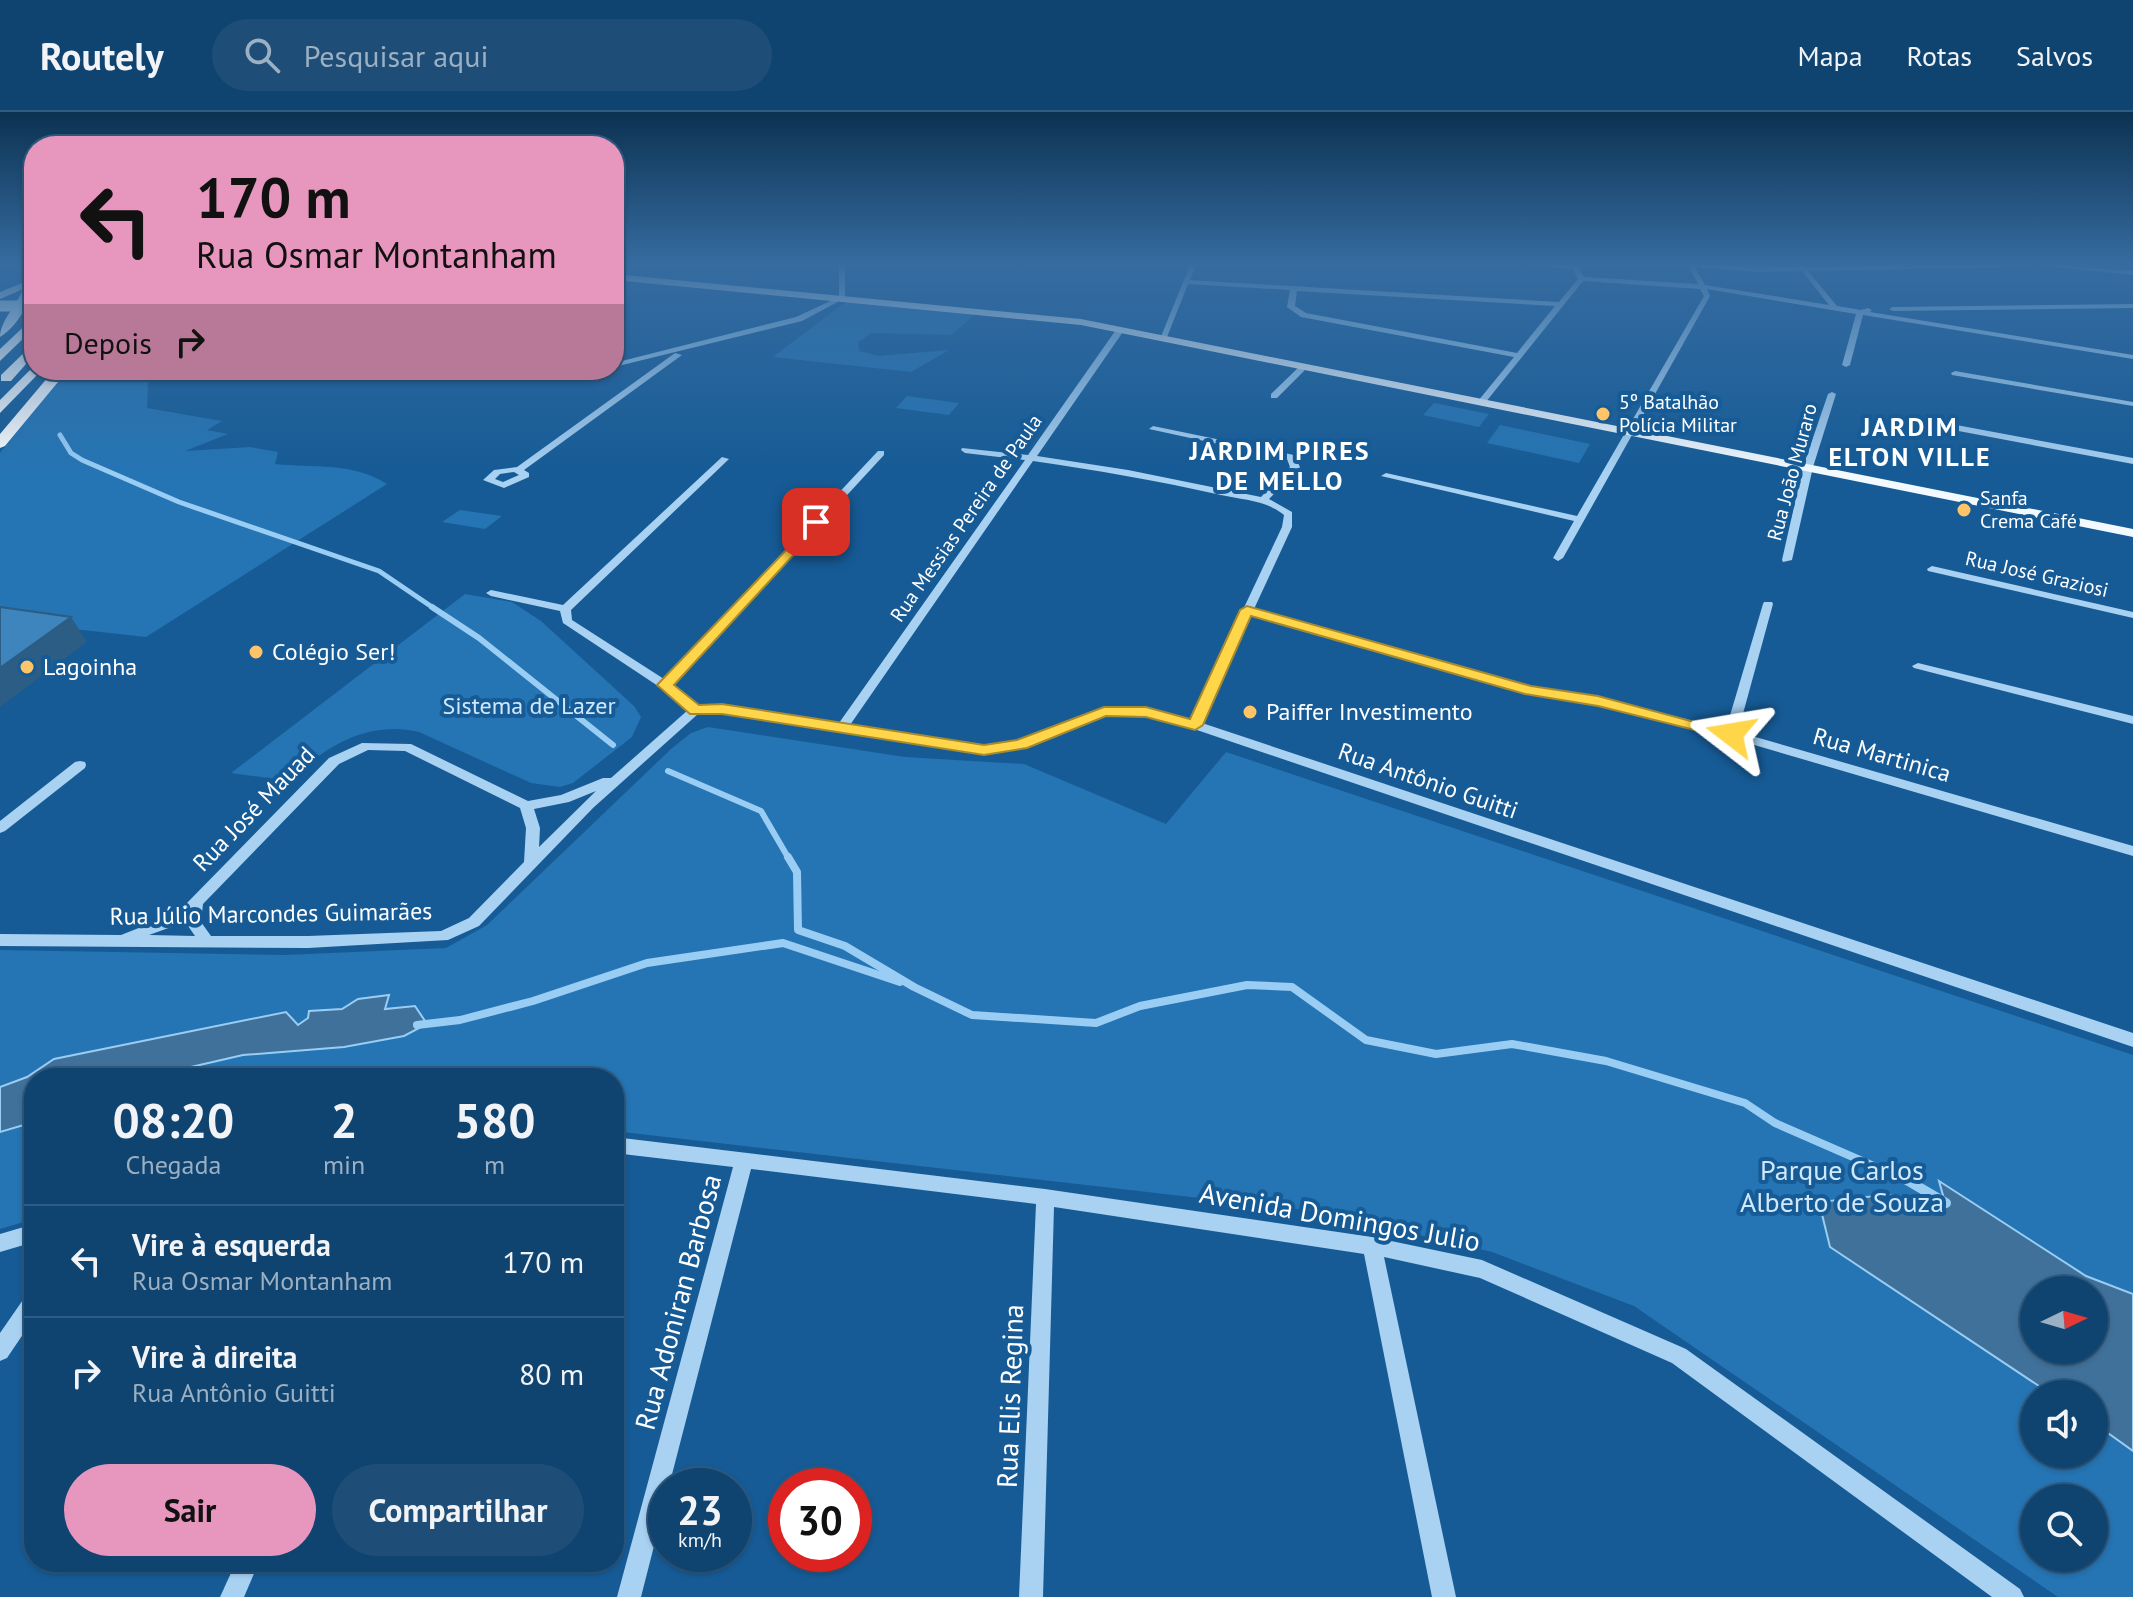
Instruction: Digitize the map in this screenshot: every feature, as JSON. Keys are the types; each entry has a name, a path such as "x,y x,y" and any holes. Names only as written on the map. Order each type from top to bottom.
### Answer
{"highway":[{"path":"0,357 21,334"},
{"path":"0,385 24,358"},
{"path":"0,409 25,380"},
{"path":"0,443 53,380"}],"main road":[{"path":"1149,334 2133,533"}],"street":[{"path":"624,363 743,334"},
{"name":"Rua Messias Pereira de Paula","path":"841,729 1117,334"},
{"path":"1407,334 1518,355"},
{"path":"1482,401 1535,334"},
{"path":"1558,558 1685,334"},
{"path":"1846,365 1855,334"},
{"path":"2000,334 2133,357"},
{"path":"520,469 685,350"},
{"path":"1274,396 1305,366"},
{"path":"1955,373 2133,404"},
{"name":"Rua João Muraro","path":"1787,560 1808,467 1832,394"},
{"path":"1951,427 2133,461"},
{"path":"1153,429 1291,457 1295,467 1262,501"},
{"path":"965,450 1138,472 1262,501 1283,508 1289,514 1287,527 1195,725"},
{"path":"665,685 881,453"},
{"path":"565,609 725,459"},
{"path":"1386,476 1579,519"},
{"name":"Rua José Graziosi","path":"1932,569 2133,615"},
{"path":"491,593 565,609"},
{"path":"1731,734 1768,604"},
{"path":"565,609 567,621 665,685 695,710"},
{"name":"Rua Martinica","path":"1247,610 1530,691 1598,701 1731,734 2133,851"},
{"path":"1918,666 2133,720"},
{"name":"Rua Antônio Guitti","path":"695,710 722,709 984,750 1021,744 1104,711 1146,712 1195,725 2133,1040"},
{"name":"Rua Júlio Marcondes Guimarães","path":"0,940 207,941 443,936 474,922 620,776 695,710"},
{"name":"Rua José Mauad","path":"120,941 177,918 196,903 334,761 366,746 407,747 526,806"},
{"path":"0,828 80,765"},
{"path":"531,864 533,828 526,806 564,799 620,776"},
{"name":"Rua José Mauad","path":"196,903 193,923 207,941"},
{"name":"Avenida Domingos Julio","path":"624,1146 1045,1197 1372,1246 1482,1269 1679,1356 2012,1597"},
{"name":"Rua Adoniran Barbosa","path":"629,1597 744,1160"},
{"name":"Rua Elis Regina","path":"1031,1597 1045,1197"},
{"path":"0,1243 24,1236"},
{"path":"1372,1246 1444,1597"},
{"path":"0,1351 24,1316"},
{"path":"232,1597 243,1572"}],"green space":[{"path":"803,334 870,334 858,342 859,351 879,356 949,350 911,372 773,357"},
{"path":"59,380 150,380 147,408 222,421 207,430 228,434 185,451 250,447 278,452 275,464 347,469 387,484 146,637 0,621 0,453"},
{"path":"907,396 959,403 949,415 896,408"},
{"path":"1434,403 1489,414 1479,427 1423,415"},
{"path":"1500,425 1590,444 1579,463 1487,443"},
{"path":"460,510 502,516 485,529 442,522"},
{"name":"Sistema de Lazer","path":"465,594 512,602 541,621 634,706 641,717 632,737 573,783 560,787 531,783 419,732 400,729 365,733 348,739 318,757 290,781 231,773"},
{"name":"Parque Carlos Alberto de Souza","path":"708,727 905,757 1024,764 1166,824 1226,752 2133,1055 2133,1597 2058,1597 2022,1572 2108,1572 2108,1484 2020,1484 2020,1571 1634,1306 1492,1252 1314,1211 624,1132 624,1068 24,1068 24,1222 0,1229 0,950 285,955 446,948 487,925 671,749 691,733"}],"shaded area":[{"path":"389,995 385,1009 415,1006 427,1024 404,1036 344,1047 243,1055 189,1068 40,1068 54,1059 286,1012 298,1025 308,1018 309,1011 342,1009 358,999"},
{"path":"24,1078 24,1125 0,1132 0,1087"},
{"path":"1939,1181 2086,1276 2020,1276 2020,1364 2108,1364 2108,1284 2133,1294 2133,1451 2108,1433 2108,1380 2030,1380 1830,1247 1819,1202 1885,1195 1944,1199"}],"building":[{"path":"0,607 71,617 0,668"}],"waterway":[{"path":"60,435 71,453 82,460 179,502 379,571 434,608"},
{"path":"434,608 479,638 613,745"},
{"path":"668,771 761,811 789,859"},
{"path":"788,857 797,872 798,930 845,946 914,987 972,1015 1096,1023 1140,1006 1247,985 1292,987 1366,1040 1436,1054 1512,1044 1606,1061 1745,1103 1775,1123 1908,1181"},
{"path":"417,1025 460,1020 533,1001 647,963 783,943 900,982"},
{"path":"1905,1179 1946,1203"}],"place":[{"name":"5º Batalhão Polícia Militar","path":"1603,414"},
{"name":"Sanfa Crema Café","path":"1964,510"},
{"name":"Colégio Ser!","path":"256,652"},
{"name":"Lagoinha","path":"27,667"},
{"name":"Paiffer Investimento","path":"1250,712"}],"district":[{"name":"JARDIM ELTON VILLE","path":"1910,442"},
{"name":"JARDIM PIRES DE MELLO","path":"1280,466"}],"route":[{"path":"816,522 665,685 695,710 722,709 984,750 1021,744 1104,711 1146,712 1195,725 1247,610 1530,691 1598,701 1731,734"}]}
